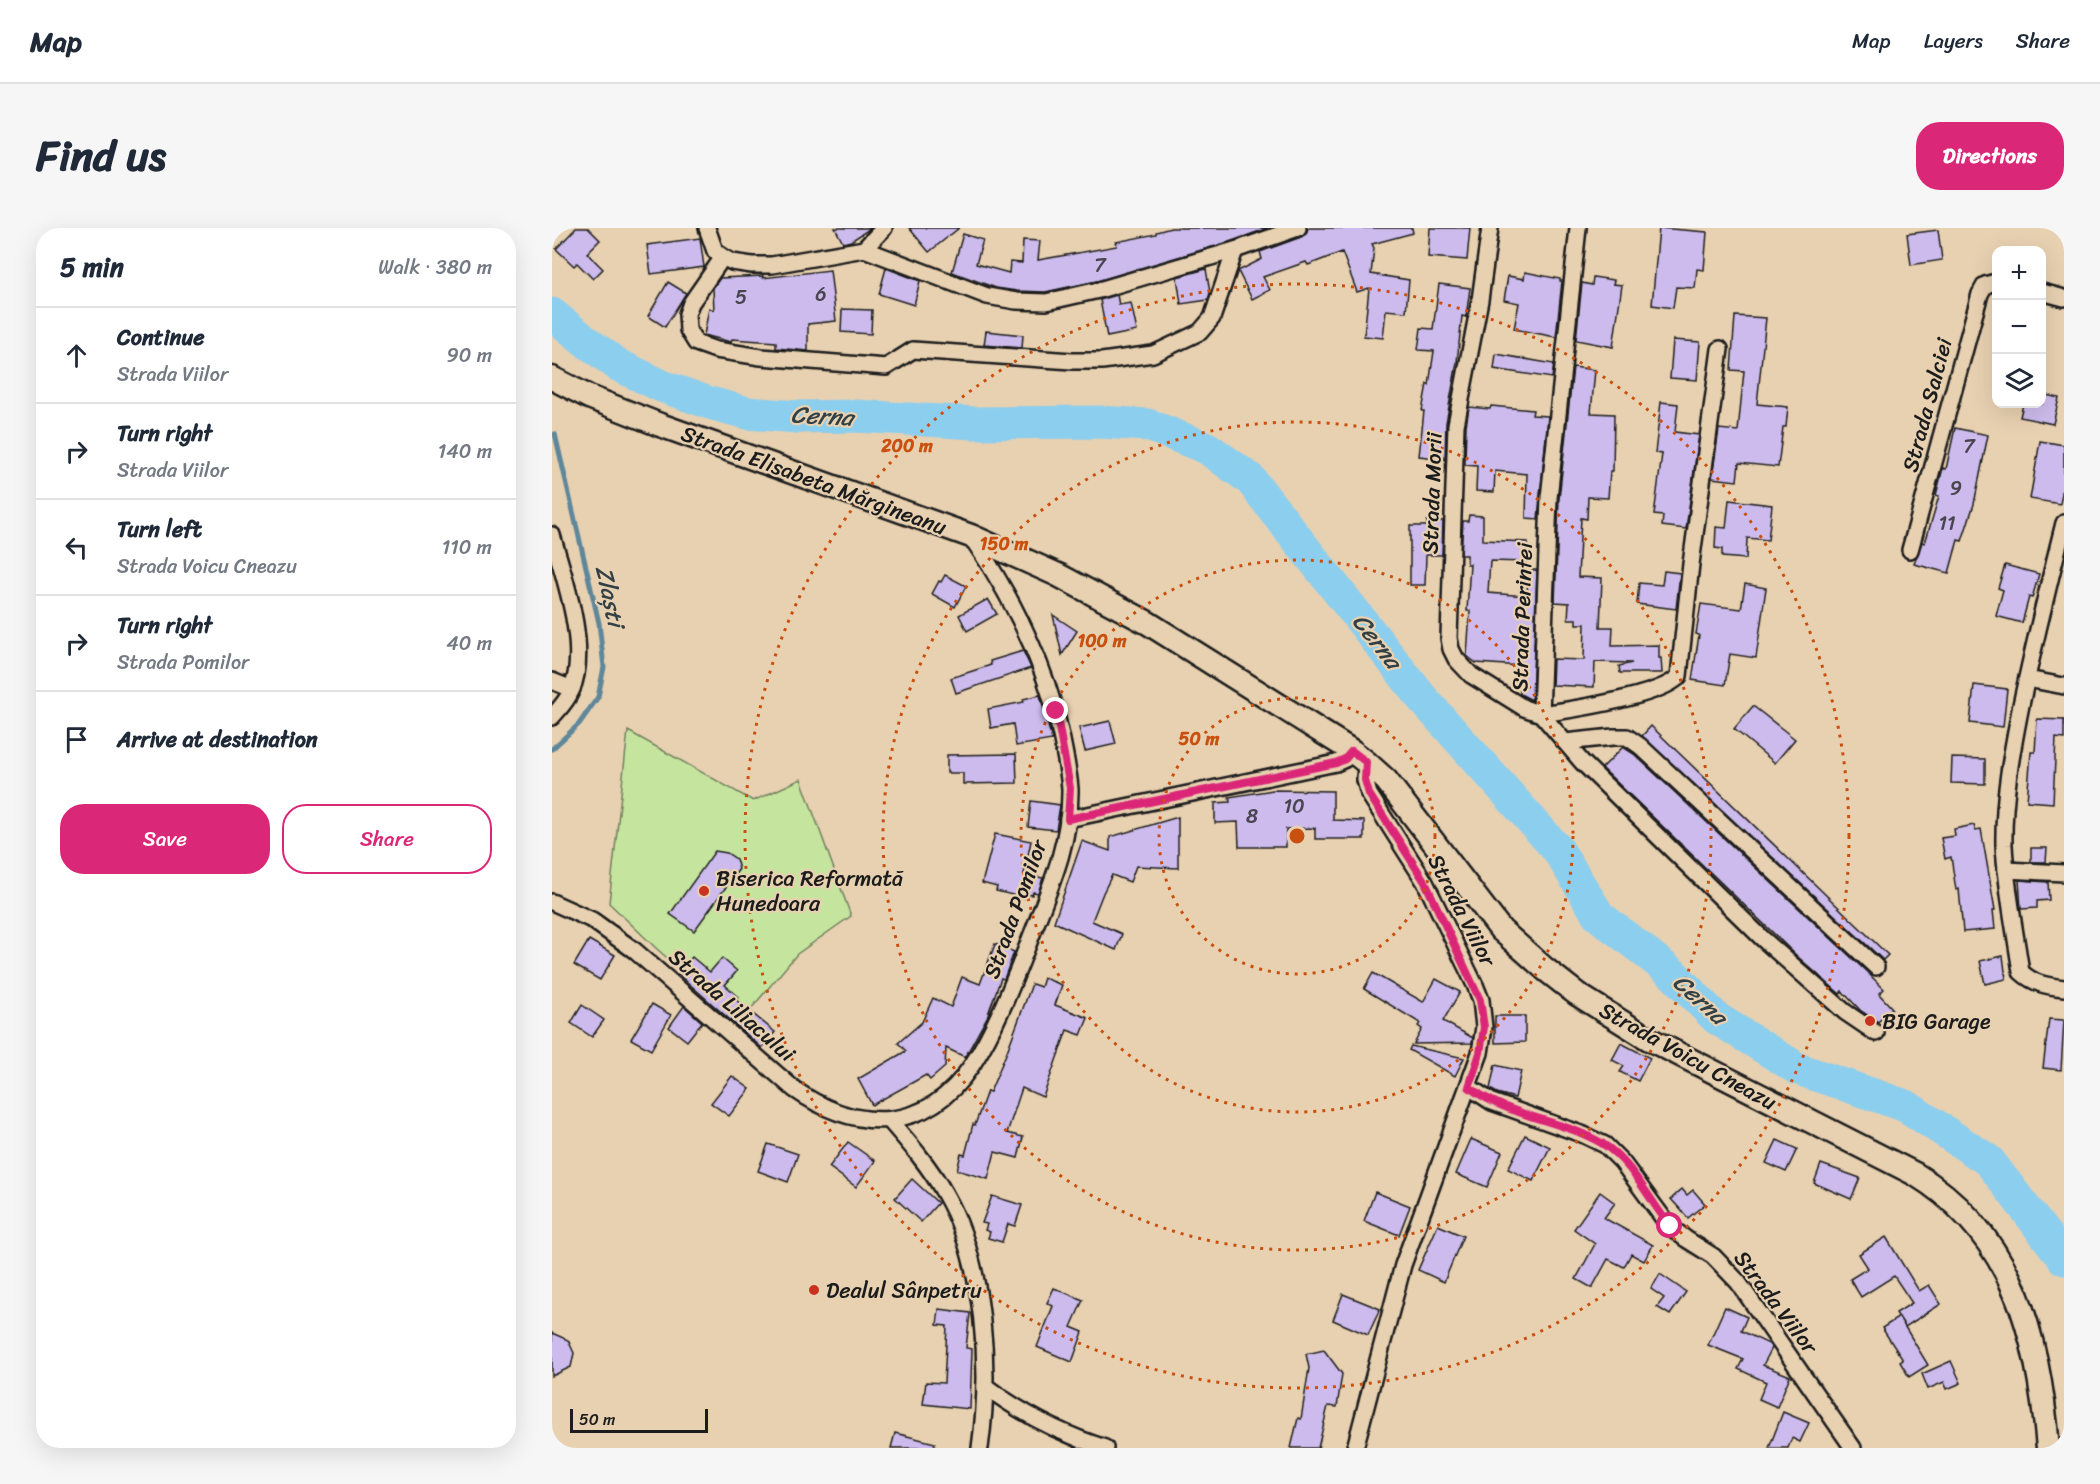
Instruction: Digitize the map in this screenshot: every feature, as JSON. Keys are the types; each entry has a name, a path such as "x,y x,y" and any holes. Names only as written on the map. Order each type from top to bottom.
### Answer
{"main road":[{"name":"Strada Elisabeta Mărgineanu","path":"552,378 589,397 660,425 971,536 1058,575 1148,623 1359,757"},
{"name":"Strada Voicu Cneazu","path":"1359,757 1386,780 1502,930 1577,994 1649,1039 1915,1174 1939,1189 1955,1203 1977,1226 1999,1258 2015,1290 2031,1338 2043,1395 2048,1448"}],"street":[{"path":"707,228 715,251 732,262 772,265 864,249 987,296 1016,302 1046,302 1099,290 1235,250 1298,228"},
{"path":"864,249 884,228"},
{"name":"Strada Morii","path":"1490,228 1486,268 1456,425 1449,638 1456,659 1471,675 1524,708 1541,714"},
{"name":"Strada Perintei","path":"1578,228 1549,498 1541,714 1651,691 1668,685 1679,676 1691,564 1720,349"},
{"path":"723,257 691,303 687,314 688,330 696,343 716,351 760,357 886,367 913,350 1072,361 1101,361 1153,354 1200,332 1212,318 1235,250"},
{"name":"Strada Salciei","path":"1910,550 1980,294 1985,285 1992,283"},
{"path":"2046,293 2064,298"},
{"path":"2064,523 2026,678 2010,760 2005,816 2006,870 2021,972 2031,981 2064,988"},
{"path":"552,535 576,631 577,672 565,702 552,717"},
{"name":"Strada Pomilor","path":"890,1121 934,1104 971,1067 989,1035 1022,959 1063,849 1068,819 1070,788 1064,749 1056,711 1041,667 1021,619 990,564 971,536"},
{"path":"2026,678 2064,686"},
{"path":"552,681 572,689"},
{"path":"1541,714 1582,762 1763,939 1845,1012 1876,1032"},
{"path":"1565,742 1627,737 1640,746 1876,967"},
{"path":"1068,819 1359,757"},
{"name":"Strada Viilor","path":"1355,1448 1403,1265 1469,1087 1480,1053 1484,1027 1480,1000 1425,882 1369,794 1359,757"},
{"path":"2006,870 2064,873"},
{"name":"Strada Liliacului","path":"552,902 592,920 611,932 643,957 794,1089 814,1103 854,1117 890,1121"},
{"name":"Strada Viilor","path":"1469,1087 1492,1102 1584,1134 1605,1145 1622,1161 1670,1226 1713,1256 1738,1282 1853,1448"},
{"path":"890,1121 921,1158 941,1187 965,1241 980,1309 985,1386 980,1448"},
{"path":"985,1386 1010,1406 1045,1425 1105,1448"}],"green space":[{"path":"628,731 753,801 801,779 851,916 797,954 740,1022 609,903"}],"building":[{"path":"576,228 588,228 600,240 587,253 603,269 593,279 577,263 574,266 556,249"},
{"path":"835,228 871,228 851,241 843,243"},
{"path":"909,228 959,228 929,252"},
{"path":"1171,228 1268,228 1097,281 1045,292 996,288 952,272 963,234 983,240 976,264 1009,273 1010,262 1022,263 1023,240 1040,241 1038,260 1117,246 1116,242 1156,234 1156,232"},
{"path":"1308,228 1412,228 1413,233 1372,244 1374,248 1371,274 1409,280 1406,312 1386,310 1383,338 1364,336 1369,288 1357,292 1342,252 1308,265 1306,262 1263,277 1270,290 1252,299 1238,271 1262,259 1260,252 1301,237 1306,234"},
{"path":"1430,228 1470,228 1467,260 1428,257"},
{"path":"1659,228 1707,232 1704,270 1697,269 1695,288 1676,287 1673,308 1652,305"},
{"path":"1938,230 1942,260 1911,265 1907,234"},
{"path":"700,238 704,267 651,274 647,245"},
{"path":"886,268 920,281 914,305 879,294"},
{"path":"1206,269 1210,293 1208,300 1181,304 1177,277"},
{"path":"830,270 836,321 808,324 808,351 776,348 776,342 732,339 731,342 704,335 709,308 714,310 713,288 720,278 763,276 763,278"},
{"path":"1525,272 1562,281 1556,337 1514,329 1519,303 1504,300 1508,276 1524,279"},
{"path":"1593,277 1614,280 1613,284 1622,285 1613,347 1576,340 1582,283 1592,285"},
{"path":"668,282 686,293 665,327 648,316"},
{"path":"1439,284 1470,288 1466,317 1462,316 1457,362 1446,423 1445,459 1419,456 1424,411 1422,411 1434,351 1418,350 1421,328 1433,329"},
{"path":"1117,295 1119,305 1131,303 1137,331 1107,337 1100,300"},
{"path":"842,309 872,310 871,334 841,332"},
{"path":"1735,316 1766,318 1757,404 1788,407 1778,467 1739,463 1737,481 1712,478 1719,429 1738,431 1744,371 1731,370"},
{"path":"986,331 1023,335 1022,348 984,345"},
{"path":"1673,340 1700,342 1697,380 1670,378"},
{"path":"1496,354 1554,364 1552,378 1494,369"},
{"path":"1573,367 1595,370 1591,413 1614,414 1613,471 1610,471 1608,498 1588,497 1587,519 1581,518 1578,577 1602,578 1600,627 1613,627 1612,646 1659,645 1662,673 1620,673 1619,666 1632,663 1595,662 1594,687 1552,685 1553,659 1584,660 1585,624 1576,624 1576,619 1568,619 1569,603 1555,602 1559,499"},
{"path":"2046,395 2059,398 2053,424 2020,417 2022,408 2046,408"},
{"path":"1661,402 1678,404 1675,432 1699,435 1686,529 1662,526 1663,516 1654,515 1662,454 1655,453"},
{"path":"1491,406 1533,410 1532,415 1548,416 1538,519 1526,518 1527,474 1495,471 1494,492 1476,491 1477,466 1465,465 1469,407 1490,409"},
{"path":"1955,428 1988,435 1974,504 1962,541 1958,540 1949,573 1914,564 1922,542 1925,543"},
{"path":"2040,441 2064,445 2064,482 2060,504 2030,499"},
{"path":"1729,500 1772,505 1768,540 1747,538 1746,559 1722,557 1722,549 1715,548 1716,527 1726,528"},
{"path":"1469,515 1483,516 1483,540 1528,542 1527,562 1490,561 1488,593 1527,596 1528,570 1537,570 1532,700 1520,694 1521,666 1476,663 1467,656 1470,564 1467,564 1467,555 1461,555 1463,521 1468,521"},
{"path":"1427,521 1443,521 1442,555 1426,555 1425,585 1410,585 1410,526 1427,526"},
{"path":"2005,565 2039,574 2032,598 2029,597 2022,623 1996,616 2003,590 1998,588"},
{"path":"1664,571 1680,573 1676,609 1637,604 1639,583 1662,585"},
{"path":"945,575 966,586 955,607 932,594"},
{"path":"1745,584 1766,588 1756,658 1730,654 1725,685 1692,680 1701,604 1741,609"},
{"path":"988,599 997,614 967,631 959,615"},
{"path":"1053,615 1077,631 1062,655"},
{"path":"1023,651 1031,668 956,693 951,678 991,665 990,661"},
{"path":"1974,685 2007,689 2003,727 1970,723"},
{"path":"1040,695 1052,740 1016,746 1013,724 991,728 988,709 1024,702 1023,699"},
{"path":"1753,706 1795,739 1775,763 1734,729"},
{"path":"2037,719 2064,720 2064,739 2056,738 2053,803 2027,801 2031,752 2035,752"},
{"path":"1110,721 1116,744 1085,751 1079,728"},
{"path":"1651,726 1888,955 1883,960 1642,736"},
{"path":"1623,747 1634,754 1884,989 1879,994 1892,1008 1878,1022 1861,1011 1842,991 1840,994 1798,957 1602,768"},
{"path":"1016,754 1017,783 963,784 963,773 947,773 947,755"},
{"path":"1952,758 1985,759 1985,784 1951,783"},
{"path":"1273,790 1333,791 1333,820 1364,821 1364,839 1315,839 1315,828 1286,829 1286,847 1239,847 1238,822 1215,823 1215,803 1230,802 1229,797"},
{"path":"1031,801 1060,805 1056,830 1028,827"},
{"path":"1178,817 1178,868 1136,866 1130,882 1112,875 1103,893 1092,921 1122,934 1116,950 1054,922 1082,841 1110,851 1110,837"},
{"path":"1974,825 1975,830 1981,829 1995,910 1993,910 1995,929 1963,932 1959,889 1956,890 1951,857 1945,859 1941,838 1955,836 1954,829"},
{"path":"995,834 1031,841 1024,874 1043,878 1038,893 1026,894 1025,898 996,891 997,887 982,883"},
{"path":"2031,848 2047,848 2046,862 2031,862"},
{"name":"Biserica Reformată Hunedoara","path":"715,851 727,853 736,859 739,869 694,931 670,914"},
{"path":"2019,880 2048,882 2049,900 2037,901 2037,908 2021,909"},
{"path":"589,940 615,955 600,980 574,965"},
{"path":"995,944 1014,952 1004,979 1001,978 987,1017 965,1057 946,1048 945,1067 930,1080 926,1075 872,1105 858,1079 906,1051 898,1043 922,1022 933,998 951,1007 962,977 980,984"},
{"path":"2003,956 2006,979 1985,984 1980,961"},
{"path":"692,957 710,972 722,958 737,971 725,985 739,997 736,1000 775,1032 762,1048 678,974"},
{"path":"1373,973 1423,1002 1436,979 1460,992 1443,1021 1473,1038 1472,1043 1414,1044 1422,1029 1418,1026 1420,1023 1364,989"},
{"path":"1044,978 1062,985 1055,1005 1088,1018 1081,1035 1067,1030 1043,1097 1022,1088 1007,1133 1023,1137 1018,1158 995,1152 988,1179 957,1170 961,1154 965,1155 973,1124 975,1125 987,1091 990,1092 1032,984 1041,987"},
{"path":"652,1004 671,1015 651,1050 631,1039"},
{"path":"582,1005 604,1020 592,1037 571,1023"},
{"path":"684,1006 702,1022 687,1041 669,1027"},
{"path":"1495,1016 1525,1016 1525,1042 1495,1043"},
{"path":"2049,1019 2064,1020 2061,1070 2043,1068"},
{"path":"1621,1043 1650,1058 1638,1081 1620,1072 1624,1066 1612,1060"},
{"path":"1411,1046 1464,1058 1455,1076 1409,1050"},
{"path":"1495,1065 1521,1071 1515,1098 1490,1089"},
{"path":"732,1076 750,1089 729,1116 711,1103"},
{"path":"1525,1135 1550,1147 1533,1181 1508,1169"},
{"path":"1471,1139 1502,1152 1487,1187 1456,1174"},
{"path":"1777,1140 1797,1149 1786,1172 1766,1163"},
{"path":"848,1142 875,1161 856,1187 829,1167"},
{"path":"768,1144 798,1154 788,1182 758,1171"},
{"path":"1821,1164 1860,1178 1851,1199 1814,1183"},
{"path":"912,1179 938,1203 921,1222 895,1198"},
{"path":"1682,1189 1687,1195 1693,1190 1705,1204 1688,1218 1671,1199"},
{"path":"1375,1192 1410,1206 1399,1235 1364,1221"},
{"path":"1600,1192 1615,1203 1604,1218 1653,1245 1644,1261 1631,1254 1624,1267 1608,1259 1592,1288 1576,1279 1595,1244 1574,1229"},
{"path":"992,1196 1022,1205 1015,1226 1008,1224 1002,1242 988,1238 990,1232 985,1230 987,1224 982,1223"},
{"path":"1438,1225 1463,1236 1444,1282 1418,1270"},
{"path":"1886,1237 1919,1291 1929,1285 1941,1304 1905,1327 1896,1313 1912,1303 1894,1276 1861,1297 1850,1279 1868,1268 1859,1254"},
{"path":"1660,1274 1686,1292 1670,1315 1657,1307 1664,1298 1651,1289"},
{"path":"1054,1288 1083,1300 1071,1327 1083,1332 1072,1362 1037,1347 1053,1306 1047,1303"},
{"path":"1343,1294 1380,1309 1368,1335 1333,1320"},
{"path":"1725,1307 1747,1317 1741,1331 1769,1344 1772,1348 1763,1365 1790,1376 1777,1407 1759,1399 1766,1382 1738,1369 1743,1359 1708,1345"},
{"path":"939,1309 970,1313 966,1348 972,1349 970,1409 923,1404 926,1382 944,1383 947,1326 937,1325"},
{"path":"1899,1317 1928,1365 1909,1377 1900,1362 1903,1360 1882,1328"},
{"path":"552,1333 568,1340 574,1353 571,1367 552,1376"},
{"path":"1324,1350 1342,1374 1337,1407 1328,1406 1318,1448 1291,1448 1298,1418 1301,1419 1309,1368 1306,1354"},
{"path":"1951,1361 1961,1383 1947,1389 1944,1382 1928,1389 1922,1374"},
{"path":"1783,1412 1809,1423 1800,1442 1792,1438 1788,1448 1769,1448"},
{"path":"895,1433 935,1443 934,1448 891,1448"}],"waterway":[{"name":"Cerna","path":"552,314 618,365 664,387 747,413 975,423 1100,422 1148,425 1207,448 1250,479 1422,698 1558,850 1599,916 1672,973 1716,1018 1798,1069 1906,1106 1989,1161 2064,1259"},
{"name":"Zlaști","path":"552,749 579,724 598,697 604,667 599,623 555,434"}],"place":[{"name":"Biserica Reformată Hunedoara","path":"704,891"},
{"name":"BIG Garage","path":"1870,1021"},
{"name":"Dealul Sânpetru","path":"814,1290"}],"route":[{"path":"1056,711 1070,788 1068,819 1336,763 1345,759 1352,751 1366,762 1365,780 1369,794 1425,882 1480,1000 1484,1027 1480,1053 1469,1087 1492,1102 1584,1134 1605,1145 1622,1161 1670,1226"}]}
